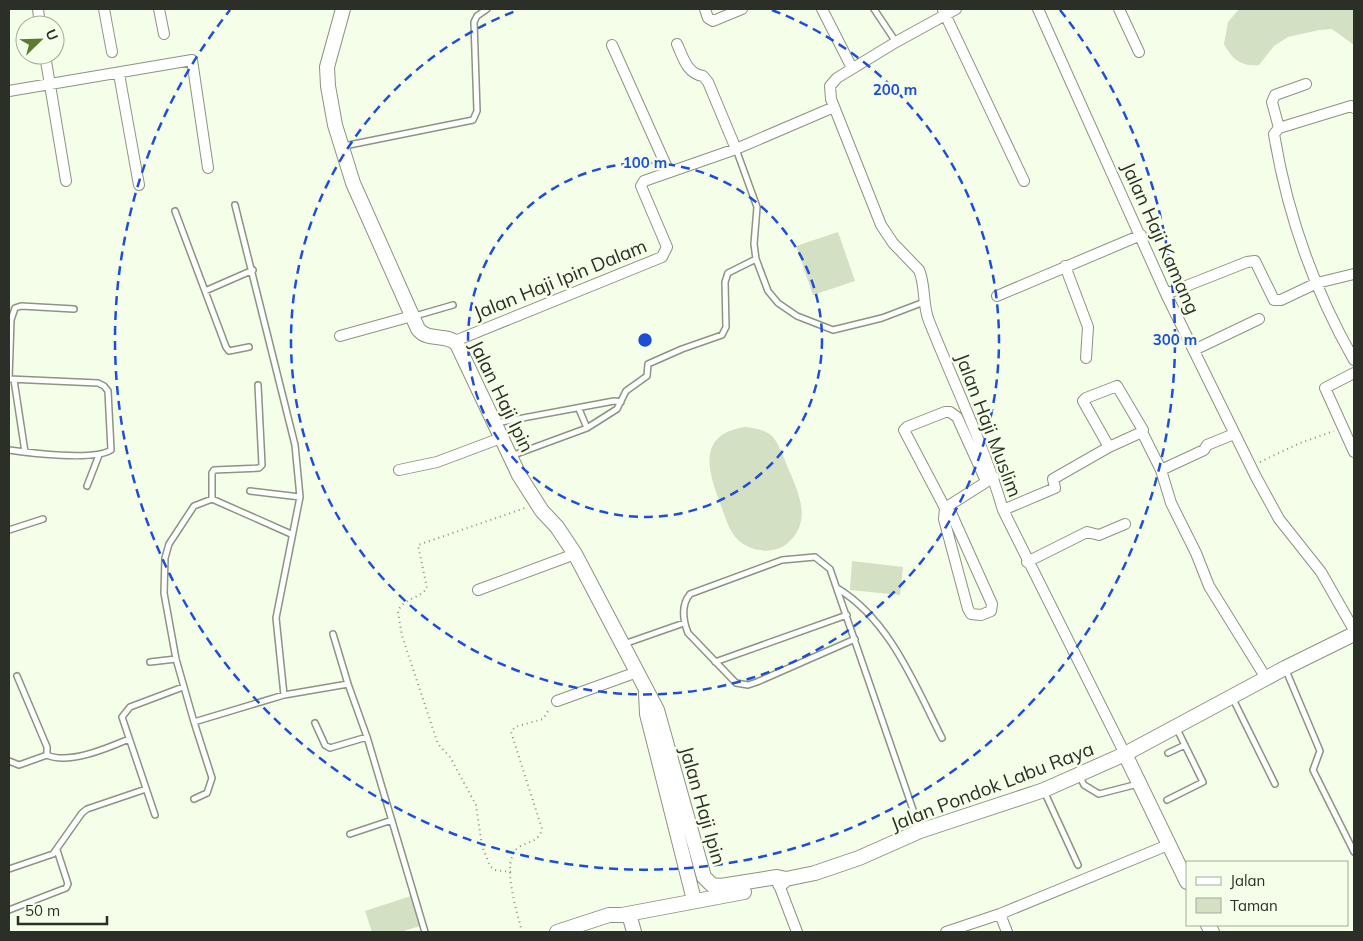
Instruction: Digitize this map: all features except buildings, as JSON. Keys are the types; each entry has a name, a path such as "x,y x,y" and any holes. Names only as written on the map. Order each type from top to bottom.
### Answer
{"street":[{"path":"104,9 112,52"},
{"path":"159,9 164,34"},
{"name":"Jalan Haji Ipin","path":"343,9 329,56 327,76 341,146 353,183 412,316 422,334 455,341 510,457 537,504 564,537 575,554 624,644 646,692 647,714 677,808 704,877 712,885 728,885 777,877 782,882"},
{"path":"704,9 708,18 713,21 742,9"},
{"path":"822,9 852,68"},
{"path":"834,107 830,86 852,68 944,11 956,9"},
{"name":"Jalan Haji Kamang","path":"1038,9 1166,294 1234,434 1279,519 1311,556 1354,632"},
{"path":"1119,9 1139,52"},
{"path":"944,11 1024,181"},
{"path":"612,44 669,172"},
{"path":"677,44 690,71 695,75 703,76 708,82 736,149"},
{"path":"9,91 119,74 192,60 208,168"},
{"path":"46,65 66,181"},
{"path":"119,74 139,184"},
{"path":"1279,128 1272,102 1275,95 1306,84"},
{"path":"1354,108 1351,106 1279,128 1274,134 1281,178 1297,235 1317,283 1354,360"},
{"name":"Jalan Haji Ipin Dalam","path":"455,341 662,257 667,247 641,186 644,181 736,149 834,107"},
{"name":"Jalan Haji Muslim","path":"834,107 884,230 919,270 924,302 930,323 1003,510 1027,562 1126,754"},
{"path":"998,296 1141,235"},
{"path":"1166,294 1247,262 1255,262 1274,300 1281,300 1317,283 1354,274"},
{"path":"1065,266 1088,327 1086,358"},
{"path":"340,336 412,316"},
{"path":"1194,350 1259,319"},
{"path":"1354,373 1325,388 1354,452"},
{"path":"1109,447 1100,427 1091,417 1083,401 1086,398 1117,386 1143,430 1142,432 1161,470 1171,503 1196,553 1209,586 1266,678"},
{"path":"946,508 904,430 907,426 945,412 954,414 990,479 946,508 944,519 968,609 971,614 981,615 991,611 992,604 952,515 946,508"},
{"path":"1003,510 1055,488 1053,479 1109,447 1142,432"},
{"path":"1161,470 1204,450 1207,445 1234,434"},
{"path":"399,470 437,462 502,438"},
{"path":"1027,562 1087,532 1099,535 1125,524"},
{"path":"478,590 575,554"},
{"name":"Jalan Pondok Labu Raya","path":"557,932 591,927 610,915 621,917 815,873 859,858 920,831 1044,790 1126,754 1354,632"},
{"path":"557,701 637,672"},
{"path":"1126,754 1186,880"},
{"path":"1109,761 1126,764 1137,777"},
{"name":"Jalan Haji Ipin","path":"677,808 694,900"},
{"path":"946,932 1000,914 1168,845"},
{"path":"782,882 797,932"},
{"path":"1000,914 1007,932"},
{"path":"621,917 634,932"}],"lane":[{"path":"341,146 473,120 478,111 474,22 477,16 487,9"},
{"path":"874,9 896,42"},
{"path":"736,149 757,207 754,244 756,259 768,291 778,303 797,316 833,330 882,318 924,302"},
{"path":"235,205 253,270 295,445 300,496 276,618 284,695"},
{"path":"175,211 229,351 249,347"},
{"path":"510,457 587,428 613,412 621,402 626,390 647,376 648,364 682,349 722,335 726,327 725,282 728,273 756,259"},
{"path":"205,290 253,270"},
{"path":"412,316 452,305"},
{"path":"25,452 11,379 11,320 15,308 21,306 74,310"},
{"path":"9,450 99,455 111,450 108,391 104,386 98,383 11,379"},
{"path":"212,499 212,473 214,470 259,468 262,465 258,385"},
{"path":"494,423 621,402"},
{"path":"579,409 587,428"},
{"path":"87,486 99,455"},
{"path":"250,491 300,496"},
{"path":"194,799 207,793 212,778 176,660 164,594 165,558 169,544 194,506 212,499 291,534"},
{"path":"9,530 43,519"},
{"path":"855,639 748,685 736,683 694,641 684,623 684,601 690,594 782,560 815,557 830,569 847,615 920,831"},
{"path":"837,588 857,600 898,652 942,738"},
{"path":"715,662 847,615"},
{"path":"624,644 684,623"},
{"path":"333,634 367,737 426,932"},
{"path":"150,662 176,660"},
{"path":"1285,668 1320,752 1313,770 1354,852"},
{"path":"18,676 47,747 47,755"},
{"path":"194,722 284,695 348,684"},
{"path":"155,815 122,717 125,711 183,687"},
{"path":"1232,696 1275,784"},
{"path":"315,723 325,745 330,748 367,737"},
{"path":"1167,800 1204,782 1176,727"},
{"path":"9,761 19,765 47,755 54,759 70,758 129,739"},
{"path":"1168,753 1185,745"},
{"path":"1078,775 1084,785 1099,794 1137,777"},
{"path":"9,869 57,850 82,813 146,789"},
{"path":"1044,790 1078,865"},
{"path":"350,834 392,820"},
{"path":"9,910 66,888 68,884 57,850"}],"path":[{"path":"1251,467 1300,443 1343,428"},
{"path":"511,872 495,870 490,866 482,846 476,805 450,758 438,744 402,636 398,612 403,603 428,588 418,545 537,504"},
{"path":"522,932 510,885 512,856 518,847 535,841 540,836 542,829 511,732 515,727 543,719 557,701"}],"green space":[{"path":"1239,9 1354,9 1354,45 1332,29 1319,30 1288,37 1274,46 1259,65 1247,65 1234,58 1224,44 1228,22"},
{"path":"838,232 855,281 813,295 796,246"},
{"path":"745,427 764,431 773,437 782,452 796,486 801,505 802,515 797,533 784,546 769,551 745,545 733,534 727,523 712,478 710,455 713,445 719,437 730,431"},
{"path":"852,561 903,567 900,595 850,590"},
{"path":"414,895 424,925 400,932 372,932 365,911"}]}
